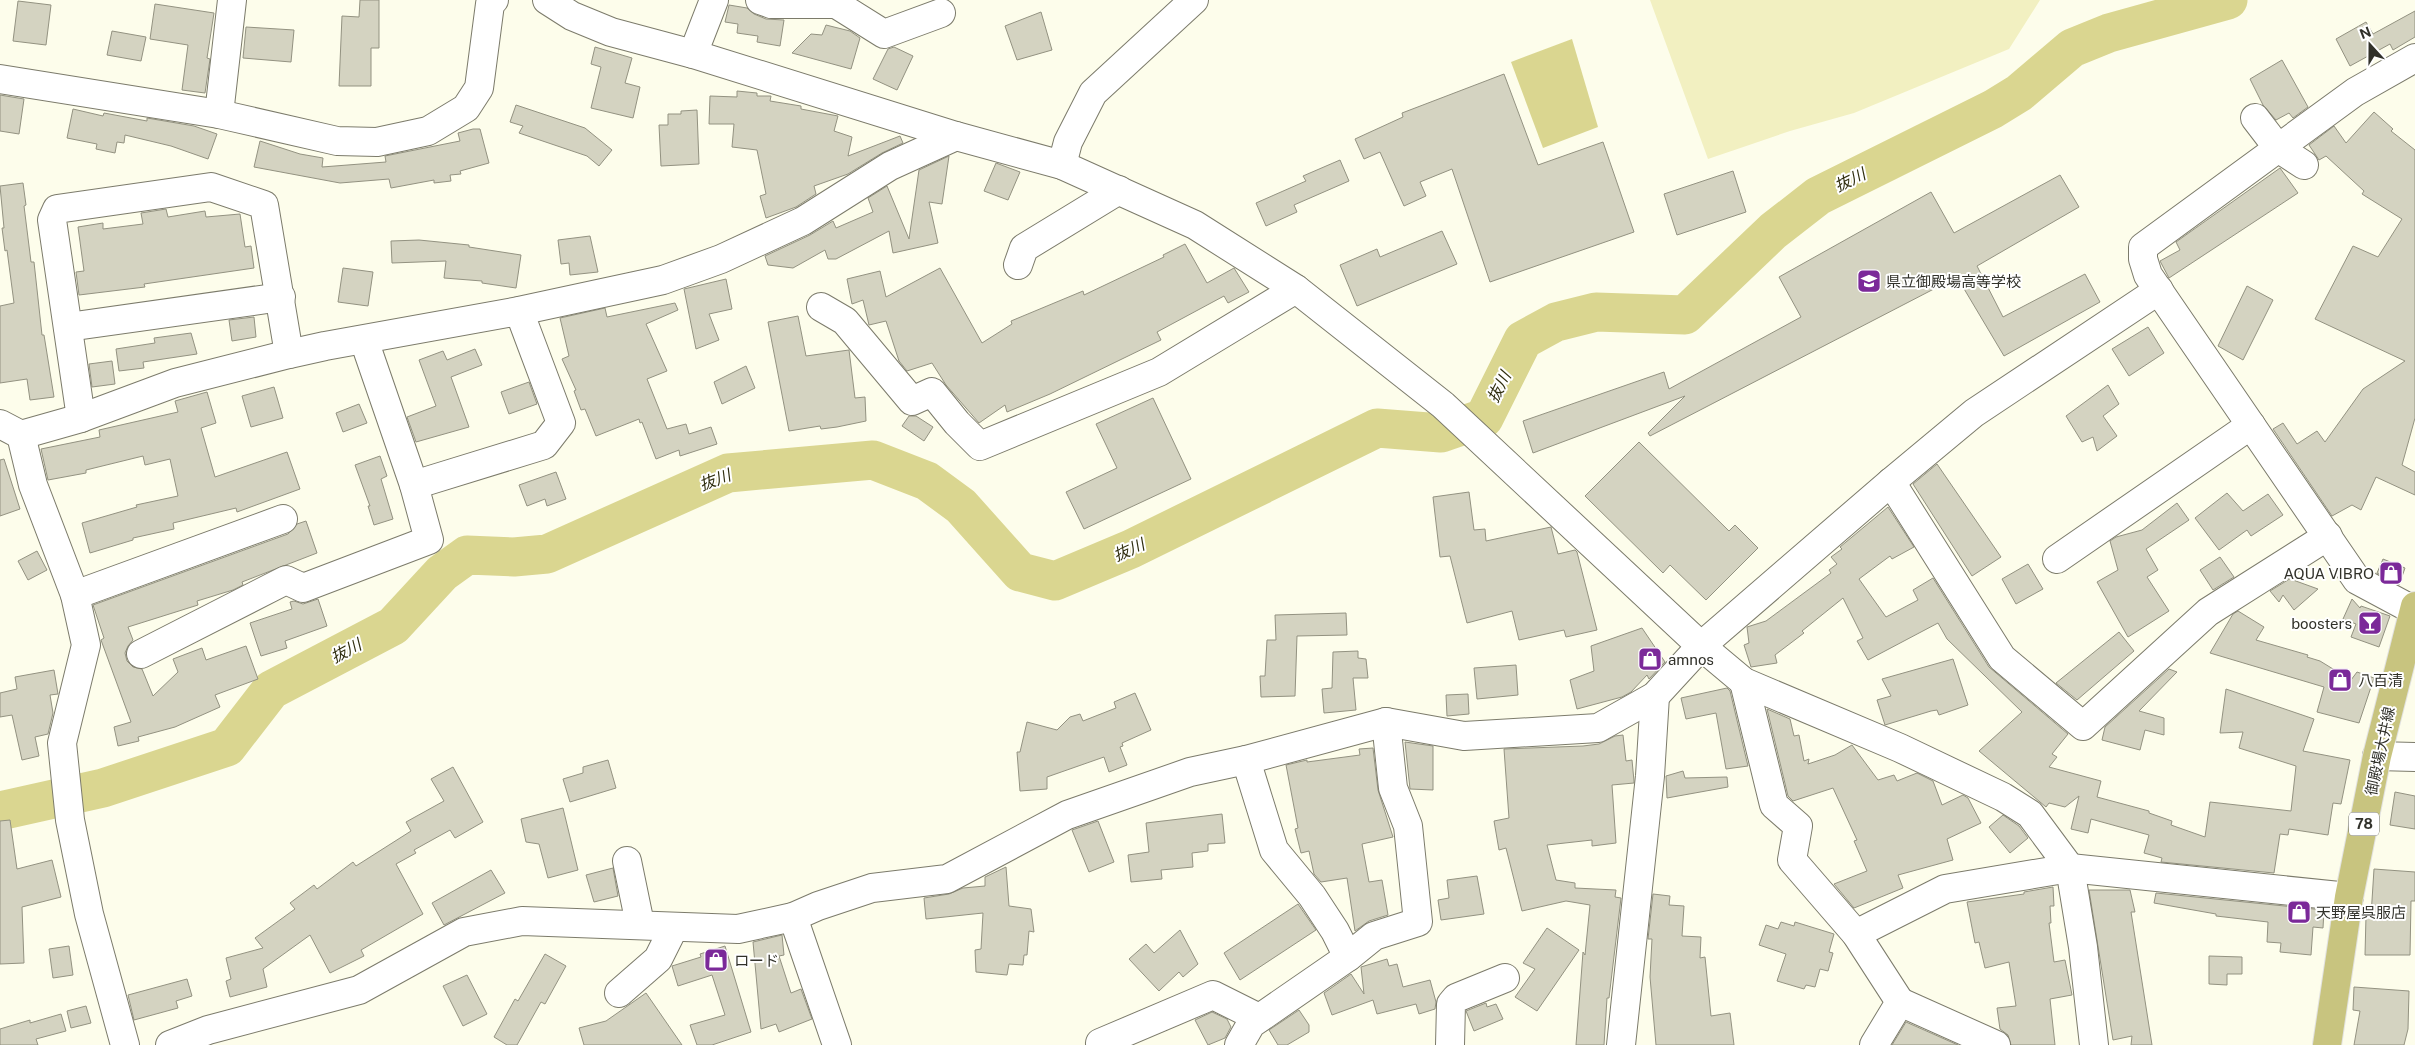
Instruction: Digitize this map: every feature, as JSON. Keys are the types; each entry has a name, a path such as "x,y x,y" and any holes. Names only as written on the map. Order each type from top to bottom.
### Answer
{"main road":[{"name":"御殿場大井線","path":"2327,1045 2349,897 2377,756 2414,608"}],"street":[{"path":"219,114 232,0"},
{"path":"0,79 219,114 337,141 377,142 428,131 466,108 479,88 490,4 494,0"},
{"path":"547,0 572,16 611,32 693,54 956,136 1062,165 1195,225 1296,289 1443,405 1701,646 1744,682 1900,748 2003,797 2030,814 2070,868 2083,947 2094,1045"},
{"path":"693,54 714,0"},
{"path":"760,0 771,4 836,4 884,34 941,13"},
{"path":"1062,165 1068,142 1093,93 1194,0"},
{"path":"2414,608 2357,580 2148,276 2143,259 2143,247 2278,148 2370,92 2415,58"},
{"path":"2255,118 2278,148 2304,165"},
{"path":"125,1045 89,914 70,820 62,743 86,645 75,595 11,429 81,418 174,383 289,354 519,311 663,280 721,259 803,221 890,166 956,136"},
{"path":"81,418 52,220 57,209 211,187 264,206 289,354"},
{"path":"1018,265 1024,248 1119,190"},
{"path":"821,307 845,321 912,401 932,392 957,423 980,446 1159,372 1296,289"},
{"path":"170,1045 208,1030 359,990 464,932 522,921 738,929 793,917 818,906 872,888 947,879 1067,815 1190,772 1246,760 1386,722 1464,736 1598,728 1655,696 1701,646 1974,413 2159,290"},
{"path":"68,327 281,298"},
{"path":"414,485 544,445 561,423 519,311"},
{"path":"141,654 286,580 303,588 429,540 414,485 364,340"},
{"path":"2057,559 2251,424"},
{"path":"1891,482 2002,658 2083,726 2208,612 2328,536"},
{"path":"75,595 283,519"},
{"path":"1744,682 1774,805 1798,826 1792,860 1856,934 1900,1002 1996,1045"},
{"path":"1621,1045 1649,786 1655,696"},
{"path":"1239,1045 1251,1024 1374,936 1418,922 1408,826 1393,788 1386,722"},
{"path":"2377,756 2415,757"},
{"path":"1246,760 1274,850 1312,896 1335,931 1348,956"},
{"path":"627,861 640,924"},
{"path":"1856,934 1945,889 2070,868 2349,897"},
{"path":"793,917 836,1045"},
{"path":"619,993 658,959 674,926"},
{"path":"1450,1045 1451,1004 1456,998 1505,978"},
{"path":"1100,1043 1213,996 1259,1018"},
{"path":"1874,1045 1900,1002"}],"shaded area":[{"path":"1650,0 2040,0 2009,49 1854,113 1790,131 1708,159"},
{"path":"1572,39 1598,127 1543,148 1511,62"}],"building":[{"path":"360,0 379,0 379,48 371,48 371,86 339,86 342,16 359,17"},
{"path":"18,1 51,5 46,45 13,41"},
{"path":"155,4 214,13 207,58 210,59 205,93 182,90 188,45 150,39"},
{"path":"729,5 747,8 754,14 766,19 784,20 780,46 757,42 758,36 737,33 738,24 725,22"},
{"path":"2415,11 2415,37 2393,50 2390,44 2350,66 2336,39 2366,22 2373,34"},
{"path":"1041,12 1052,50 1017,60 1005,26"},
{"path":"826,25 850,31 860,38 851,69 792,53 811,34 822,35"},
{"path":"246,27 294,30 291,62 243,58"},
{"path":"112,31 146,37 141,61 107,55"},
{"path":"595,47 632,58 625,83 640,87 633,118 591,108 601,67 591,64"},
{"path":"894,47 913,56 897,90 873,79 888,49"},
{"path":"2282,60 2308,107 2293,118 2289,113 2276,120 2263,105 2250,79"},
{"path":"1504,74 1538,165 1603,142 1634,232 1490,282 1452,169 1420,182 1426,196 1404,206 1380,152 1364,159 1355,139 1403,117 1402,113"},
{"path":"737,91 757,93 757,96 771,96 770,101 801,106 801,109 838,116 834,131 852,137 848,156 900,136 903,143 882,153 848,174 814,186 816,194 796,207 766,218 760,196 766,194 757,150 732,147 734,124 709,124 710,96 737,97"},
{"path":"0,95 24,99 19,134 0,131"},
{"path":"516,105 585,128 612,150 599,166 587,156 519,133 523,126 510,122"},
{"path":"73,109 103,116 104,113 147,121 147,118 194,126 217,134 208,159 171,146 125,135 124,143 117,142 115,153 96,149 97,144 67,138"},
{"path":"697,110 699,164 661,166 659,125 668,125 668,114 681,114 681,111"},
{"path":"2374,112 2393,129 2391,131 2415,150 2415,418 2402,465 2415,472 2415,495 2376,477 2361,510 2352,505 2332,516 2273,429 2283,423 2297,444 2317,431 2325,442 2363,389 2405,361 2315,319 2353,246 2378,257 2402,219 2362,194 2364,191 2326,156 2319,160 2309,145 2334,126 2346,143"},
{"path":"480,129 489,163 460,171 461,174 450,175 451,181 434,183 434,180 391,188 389,179 340,183 254,167 260,141 300,154 323,158 322,167 386,162 385,156 460,141 458,133"},
{"path":"949,156 942,204 929,202 938,243 893,253 889,231 836,259 828,259 825,250 793,268 768,265 765,256 810,235 833,221 836,228 873,212 868,198 887,186 909,239 919,170"},
{"path":"1340,160 1349,181 1294,205 1297,212 1266,226 1256,203 1306,181 1303,176"},
{"path":"996,163 1020,172 1008,200 984,191"},
{"path":"2280,168 2298,193 2169,278 2160,261 2180,250 2176,242"},
{"path":"1733,171 1746,212 1677,235 1664,194"},
{"path":"2060,175 2079,207 1977,266 2003,317 2085,274 2100,302 2004,356 1957,277 1650,436 1648,433 1685,396 1533,453 1523,421 1664,372 1669,389 1801,317 1779,277 1931,192 1954,233"},
{"path":"23,183 31,262 34,262 42,335 44,335 54,397 30,400 27,379 0,383 0,306 14,303 2,228 4,228 0,186"},
{"path":"166,209 168,217 205,211 206,217 240,214 245,247 251,246 254,268 144,284 145,287 79,295 76,272 84,271 78,227 103,223 103,229 143,224 141,213"},
{"path":"1442,231 1457,264 1357,306 1340,265 1377,249 1380,257"},
{"path":"590,236 598,272 570,275 569,263 561,264 558,240"},
{"path":"419,240 469,245 469,247 521,255 516,288 482,283 482,281 444,278 446,261 392,263 391,241"},
{"path":"1185,244 1207,283 1234,268 1249,292 1228,303 1224,296 1157,332 1161,340 1050,394 1007,412 1005,405 979,423 946,385 932,363 907,371 899,361 886,321 869,325 863,300 852,304 847,279 880,271 886,297 940,268 982,343 1012,324 1011,321 1083,291 1084,295 1164,257 1163,255"},
{"path":"343,268 373,272 368,306 338,302"},
{"path":"726,279 732,309 709,314 719,340 696,349 684,289"},
{"path":"2247,286 2273,300 2243,360 2218,346"},
{"path":"675,303 678,310 646,324 667,371 647,379 667,429 686,424 689,434 711,427 717,444 680,456 679,450 656,459 642,422 640,423 639,419 596,436 585,409 581,410 574,391 576,390 562,359 569,356 560,318 605,308 607,317"},
{"path":"798,316 806,356 849,350 855,398 865,397 866,421 837,427 821,429 820,426 789,431 768,322"},
{"path":"254,317 256,337 232,341 229,320"},
{"path":"2148,327 2164,353 2129,376 2112,349"},
{"path":"191,333 197,354 143,362 144,368 119,371 116,349 155,343 154,338"},
{"path":"475,349 482,365 451,377 469,427 416,442 407,417 436,406 419,360 443,351 447,360"},
{"path":"112,361 115,384 92,387 89,364"},
{"path":"746,366 755,388 722,404 714,382"},
{"path":"529,382 537,404 509,414 501,392"},
{"path":"2108,385 2119,404 2103,416 2117,436 2097,451 2093,437 2082,442 2066,416"},
{"path":"274,387 283,418 251,427 242,396"},
{"path":"207,392 216,423 201,428 215,477 287,452 300,489 237,512 236,508 173,523 174,529 133,538 133,540 90,553 82,523 137,507 136,505 178,496 170,459 145,465 143,456 86,470 86,473 48,480 41,449 100,437 99,430 178,412 175,401"},
{"path":"1153,398 1191,479 1084,529 1066,492 1117,468 1096,424"},
{"path":"359,404 367,423 343,432 336,413"},
{"path":"909,416 916,416 933,427 924,441 902,426"},
{"path":"1639,442 1729,531 1735,525 1758,548 1706,600 1670,565 1663,573 1585,496"},
{"path":"380,456 387,476 381,479 393,519 374,525 368,506 370,506 355,465"},
{"path":"4,459 20,509 0,516 0,460"},
{"path":"1937,464 2001,557 1972,576 1913,484"},
{"path":"556,472 566,499 547,506 545,499 527,506 519,485"},
{"path":"1469,492 1474,530 1485,529 1486,541 1551,527 1558,554 1575,550 1577,552 1597,630 1566,637 1564,630 1519,640 1512,611 1467,623 1450,556 1440,557 1433,497"},
{"path":"2227,493 2243,511 2268,494 2283,515 2251,536 2247,530 2219,550 2195,518"},
{"path":"2177,503 2189,520 2146,549 2158,570 2147,577 2169,611 2128,637 2097,582 2118,570 2110,541 2116,537 2142,530"},
{"path":"1888,507 1914,547 1892,559 1890,556 1859,579 1886,617 1918,600 1913,590 1933,578 1989,667 2068,734 2052,754 2057,757 2049,767 2101,781 2097,797 2149,811 2149,813 2172,821 2171,825 2205,837 2210,802 2291,811 2296,766 2239,748 2243,732 2220,733 2226,689 2314,719 2303,751 2350,760 2341,804 2333,803 2328,835 2289,829 2288,835 2280,834 2274,873 2161,862 2162,858 2144,853 2149,835 2091,819 2088,833 2071,829 2079,796 2065,807 2049,803 2046,807 1979,751 2022,712 1947,639 1938,623 1868,660 1857,641 1863,638 1843,598 1802,631 1804,633 1775,655 1777,663 1751,667 1744,645 1749,643 1747,627 1766,621 1831,573 1829,570 1837,564 1831,557 1842,549 1840,547"},
{"path":"306,521 317,553 242,582 243,585 233,590 197,601 198,605 128,627 133,640 125,653 127,661 133,667 142,669 153,696 178,672 173,659 202,648 206,660 246,646 258,679 215,695 220,707 175,727 138,737 139,741 118,746 114,727 131,722 101,640 104,638 93,605 288,534 297,524"},
{"path":"37,551 47,570 28,580 18,561"},
{"path":"2220,557 2234,577 2213,590 2200,570"},
{"path":"2383,559 2405,568 2399,585 2377,573"},
{"path":"2028,564 2043,589 2016,604 2002,579"},
{"path":"2296,575 2293,580 2318,589 2294,610 2283,595 2279,602 2270,591"},
{"path":"318,599 327,626 285,641 287,648 261,656 250,623 292,609 290,602 294,601 303,604"},
{"path":"2352,599 2360,608 2361,606 2390,616 2379,647 2351,637 2356,624 2343,619"},
{"path":"2238,611 2264,627 2256,640 2308,655 2307,657 2320,661 2351,680 2357,672 2374,678 2359,723 2317,712 2324,687 2210,653 2233,614"},
{"path":"1346,613 1347,635 1297,636 1295,696 1261,697 1260,676 1265,676 1267,640 1276,640 1275,615"},
{"path":"1642,628 1665,662 1649,679 1647,675 1631,692 1622,697 1577,709 1570,680 1594,671 1591,646"},
{"path":"2119,632 2134,651 2077,700 2056,683"},
{"path":"1358,651 1358,658 1366,659 1368,678 1353,678 1356,710 1324,713 1322,689 1332,688 1333,652"},
{"path":"1953,659 1968,705 1939,715 1937,710 1931,711 1885,725 1877,700 1891,696 1882,679"},
{"path":"1516,665 1518,695 1477,699 1474,668"},
{"path":"2169,669 2177,672 2139,711 2164,718 2164,735 2145,730 2140,750 2102,740 2105,727"},
{"path":"54,670 58,694 50,695 53,713 48,734 35,737 39,756 22,760 12,715 0,717 0,693 17,689 15,677"},
{"path":"1727,688 1730,691 1748,766 1726,769 1716,713 1686,719 1681,698"},
{"path":"1135,693 1151,730 1122,743 1123,746 1120,747 1127,765 1109,772 1104,757 1047,777 1047,789 1020,791 1017,752 1020,752 1027,722 1057,730 1070,717 1080,714 1083,721 1116,708 1114,702"},
{"path":"1468,694 1469,714 1447,716 1446,695"},
{"path":"1767,709 1790,719 1794,736 1799,735 1804,761 1809,759 1808,764 1835,755 1852,745 1878,780 1894,775 1897,781 1917,773 1933,781 1942,805 1963,795 1968,798 1981,823 1947,839 1953,860 1898,875 1903,888 1854,908 1834,884 1867,871 1854,841 1857,840 1833,788 1793,801 1788,796"},
{"path":"1623,735 1626,761 1632,760 1634,783 1612,785 1616,843 1592,846 1592,840 1547,845 1556,880 1575,883 1575,888 1616,890 1615,897 1621,898 1609,998 1607,998 1604,1045 1576,1045 1583,952 1585,955 1590,905 1566,901 1522,911 1506,848 1499,850 1494,821 1509,818 1504,749 1583,746 1599,744 1615,736"},
{"path":"1405,742 1433,746 1433,790 1410,789"},
{"path":"1373,748 1378,790 1393,837 1362,844 1369,882 1382,880 1388,915 1369,921 1355,931 1347,878 1321,882 1314,874 1309,851 1301,853 1295,829 1298,828 1286,765 1307,760 1307,762 1360,755 1359,749"},
{"path":"608,760 616,788 570,802 563,779 583,773 583,767"},
{"path":"453,767 483,822 455,838 450,830 414,850 416,853 396,864 423,914 361,950 364,956 330,973 310,935 263,969 267,987 230,997 226,981 231,979 226,958 263,948 255,938 295,909 290,903 314,885 317,889 353,862 356,866 411,831 406,822 444,801 431,779"},
{"path":"1683,771 1685,778 1727,777 1728,787 1667,798 1666,776"},
{"path":"2395,792 2415,796 2415,829 2390,825"},
{"path":"563,808 578,870 548,878 539,844 526,842 521,819"},
{"path":"1222,814 1225,843 1208,844 1208,851 1192,853 1193,867 1161,870 1162,879 1131,882 1128,855 1149,852 1146,823"},
{"path":"2003,815 2019,826 2028,838 2010,853 1989,827"},
{"path":"10,820 17,869 52,860 61,897 22,907 24,963 0,964 0,821"},
{"path":"1098,821 1114,862 1089,872 1072,830"},
{"path":"1006,867 1009,906 1031,909 1034,932 1029,931 1027,955 1024,955 1023,965 1009,964 1007,975 976,972 975,950 981,949 983,913 926,919 924,898 949,894 963,888 985,886 985,877"},
{"path":"613,868 618,896 594,902 586,875"},
{"path":"2374,869 2415,872 2415,901 2411,901 2410,955 2365,955 2366,916 2371,916"},
{"path":"491,870 505,893 444,925 432,903"},
{"path":"1477,876 1484,914 1441,920 1438,900 1449,898 1447,880"},
{"path":"2053,887 2054,906 2050,906 2051,923 2049,923 2054,962 2065,960 2072,995 2050,999 2055,1045 2011,1045 2008,1035 2000,1029 1997,1008 2016,1006 2009,962 1985,968 1979,942 1975,943 1967,902 2024,894 2024,892"},
{"path":"2089,890 2130,890 2135,912 2131,912 2152,1045 2131,1045 2132,1036 2113,1040"},
{"path":"2156,893 2324,910 2323,928 2313,927 2311,955 2280,952 2281,943 2267,942 2268,922 2216,916 2216,914 2154,903"},
{"path":"1653,894 1670,896 1669,905 1684,906 1682,936 1701,937 1700,958 1705,957 1711,1016 1730,1013 1734,1045 1656,1045 1650,977 1652,939 1648,939"},
{"path":"1298,904 1316,930 1240,980 1224,953"},
{"path":"1781,922 1794,926 1795,922 1834,934 1829,952 1833,953 1828,971 1820,969 1815,987 1806,985 1804,989 1777,981 1786,954 1759,945 1766,925 1778,929"},
{"path":"1547,928 1579,950 1537,1011 1515,997 1535,969 1523,963"},
{"path":"1180,930 1198,964 1183,977 1179,972 1159,991 1129,959 1146,944 1154,953"},
{"path":"782,935 784,955 779,956 791,993 801,989 812,1019 779,1032 776,1024 761,1029 753,942"},
{"path":"69,946 73,975 53,978 49,949"},
{"path":"725,946 751,1032 712,1045 697,1045 690,1025 725,1015 712,975 678,986 672,966 701,957 700,954"},
{"path":"545,954 566,966 545,1004 541,1002 517,1045 507,1045 494,1037 515,999 518,1001"},
{"path":"2209,956 2242,957 2242,974 2227,974 2227,985 2209,984"},
{"path":"1387,959 1389,966 1397,964 1403,987 1430,980 1436,1002 1435,1009 1419,1014 1416,1004 1377,1014 1373,1000 1332,1015 1324,993 1351,974 1364,994 1361,967"},
{"path":"467,975 487,1014 463,1026 443,986"},
{"path":"187,979 192,996 176,1001 178,1008 134,1020 128,995"},
{"path":"2354,987 2409,991 2408,1029 2404,1045 2354,1045 2360,1011 2353,1010"},
{"path":"646,993 682,1045 584,1045 579,1028 606,1021"},
{"path":"1486,1003 1487,1007 1496,1004 1503,1019 1474,1031 1466,1011"},
{"path":"86,1006 91,1023 71,1028 67,1011"},
{"path":"1299,1010 1309,1025 1309,1032 1287,1045 1278,1045 1269,1030"},
{"path":"1212,1012 1227,1019 1231,1027 1225,1038 1208,1045 1195,1020"},
{"path":"61,1014 66,1031 36,1039 38,1045 0,1045 0,1029 30,1020 30,1023"},
{"path":"1906,1022 1958,1045 1892,1045"}],"waterway":[{"name":"抜川","path":"0,811 103,788 227,747 271,690 393,626 442,573 467,555 514,557 547,554 728,473 873,460 927,481 961,506 1020,572 1055,581 1131,549 1377,428 1441,433 1484,418 1523,340 1556,322 1596,312 1685,315 1773,231 1818,196 1993,109 2019,93 2072,48 2109,33 2228,0"}],"place":[{"name":"県立御殿場高等学校","path":"1869,281"},
{"name":"AQUA VIBRO","path":"2391,573"},
{"name":"boosters","path":"2370,623"},
{"name":"amnos","path":"1650,659"},
{"name":"八百清","path":"2340,680"},
{"name":"天野屋呉服店","path":"2299,912"},
{"name":"ロード","path":"716,960"}]}
